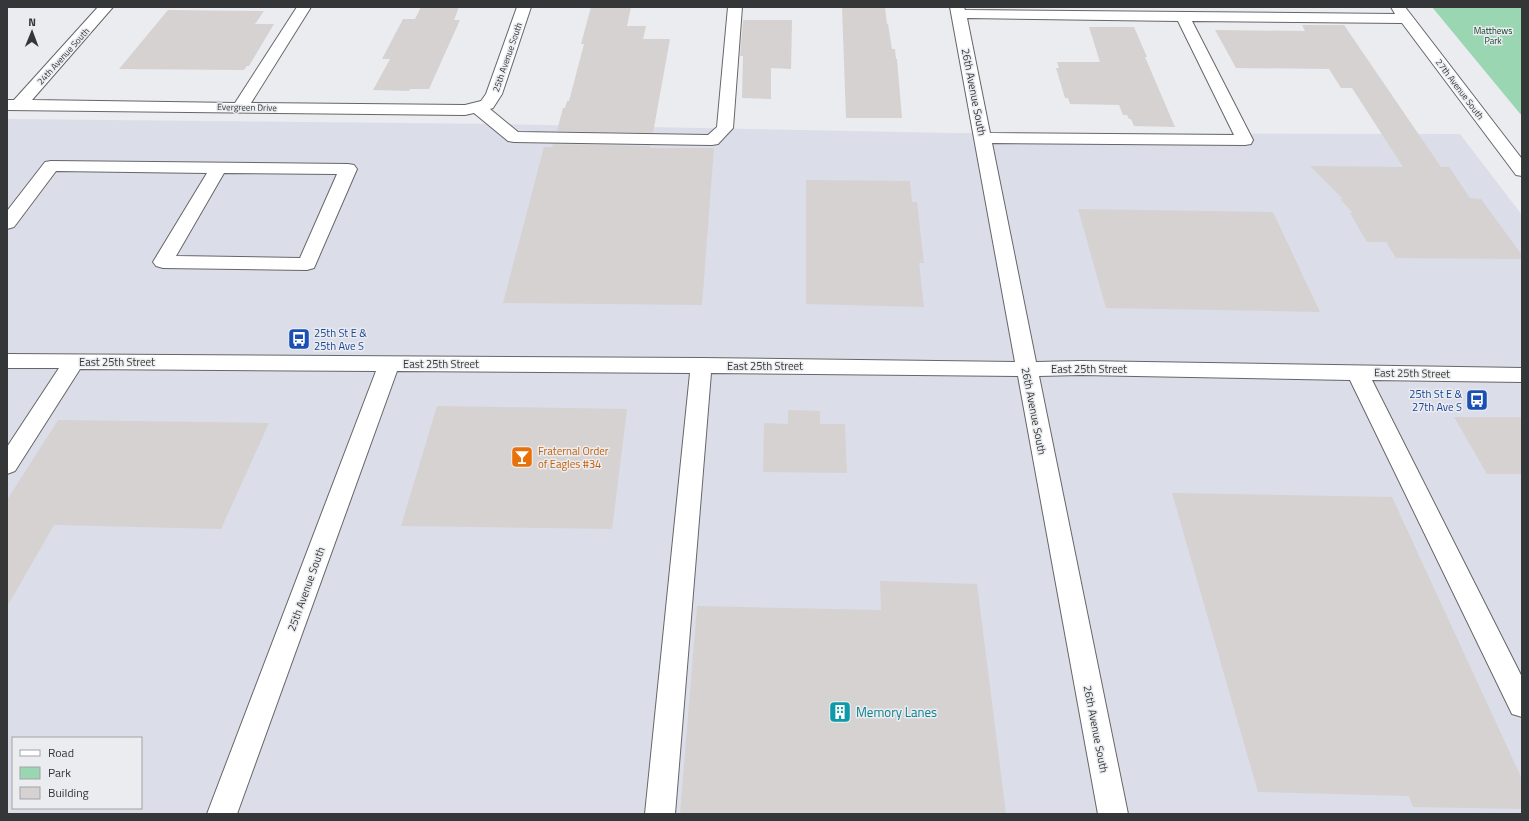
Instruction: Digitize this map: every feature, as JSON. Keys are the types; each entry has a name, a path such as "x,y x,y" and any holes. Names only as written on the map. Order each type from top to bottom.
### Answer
{"street":[{"name":"24th Avenue South","path":"13,105 106,7"},
{"path":"240,107 304,7"},
{"name":"25th Avenue South","path":"482,106 494,94 524,7"},
{"path":"482,106 514,137 712,140 725,128 735,7"},
{"path":"958,11 1183,17 1402,13"},
{"name":"26th Avenue South","path":"958,11 1113,814"},
{"name":"27th Avenue South","path":"1402,13 1522,171"},
{"path":"982,138 1245,140 1183,17"},
{"name":"Evergreen Drive","path":"13,105 465,110 482,106"},
{"path":"7,223 51,166 219,167 348,169 307,264 163,262 219,167"},
{"name":"East 25th Street","path":"7,361 1026,369 1081,368 1522,375"},
{"path":"7,465 74,362"},
{"name":"25th Avenue South","path":"222,814 390,363"},
{"path":"660,814 701,366"},
{"path":"1357,372 1522,705"}],"shaded area":[{"path":"7,119 501,124 949,133 1460,134 1522,215 1522,814 7,814"}],"green space":[{"name":"Matthews Park","path":"1432,7 1522,7 1522,116"}],"building":[{"path":"421,7 459,7 454,20 460,20 429,89 410,89 409,91 373,90 390,59 382,59 403,19 415,19"},
{"path":"591,7 631,7 627,26 646,26 643,39 670,39 653,133 557,131 563,108 565,108 567,101 569,101 584,44 581,44"},
{"path":"842,7 885,7 892,49 895,49 897,59 902,118 846,118"},
{"path":"168,10 264,11 255,24 274,24 249,66 247,66 244,70 119,69"},
{"path":"743,20 792,20 791,69 771,68 771,99 742,98 743,56 740,56"},
{"path":"1302,25 1344,25 1441,167 1449,167 1470,198 1481,199 1522,255 1522,259 1396,258 1386,242 1367,242 1350,213 1353,213 1340,199 1343,199 1310,166 1403,167 1352,88 1341,88 1329,69 1236,68 1215,30 1305,31"},
{"path":"1089,27 1134,27 1147,57 1145,57 1175,127 1134,126 1131,119 1129,119 1127,115 1123,115 1119,105 1070,104 1068,98 1065,98 1056,68 1059,68 1057,62 1100,62"},
{"path":"553,144 650,146 650,148 714,148 702,305 503,303 544,147 552,147"},
{"path":"806,180 910,181 912,202 917,202 924,263 919,263 924,307 806,304"},
{"path":"1078,209 1273,212 1320,312 1106,308"},
{"name":"Fraternal Order of Eagles #34","path":"437,406 627,409 612,529 401,526"},
{"path":"788,410 820,411 820,424 845,424 847,473 763,472 764,423 788,424"},
{"path":"1454,417 1522,417 1522,474 1487,474"},
{"path":"58,420 269,423 221,529 54,525 7,607 7,500"},
{"path":"1172,493 1392,497 1522,779 1522,809 1413,807 1409,796 1258,792"},
{"name":"Memory Lanes","path":"880,581 977,584 1006,814 680,814 697,606 881,610"}],"place":[{"name":"25th St E & 25th Ave S","path":"299,339"},
{"name":"25th St E & 27th Ave S","path":"1477,400"},
{"name":"Fraternal Order of Eagles #34","path":"522,457"},
{"name":"Memory Lanes","path":"840,712"}]}
